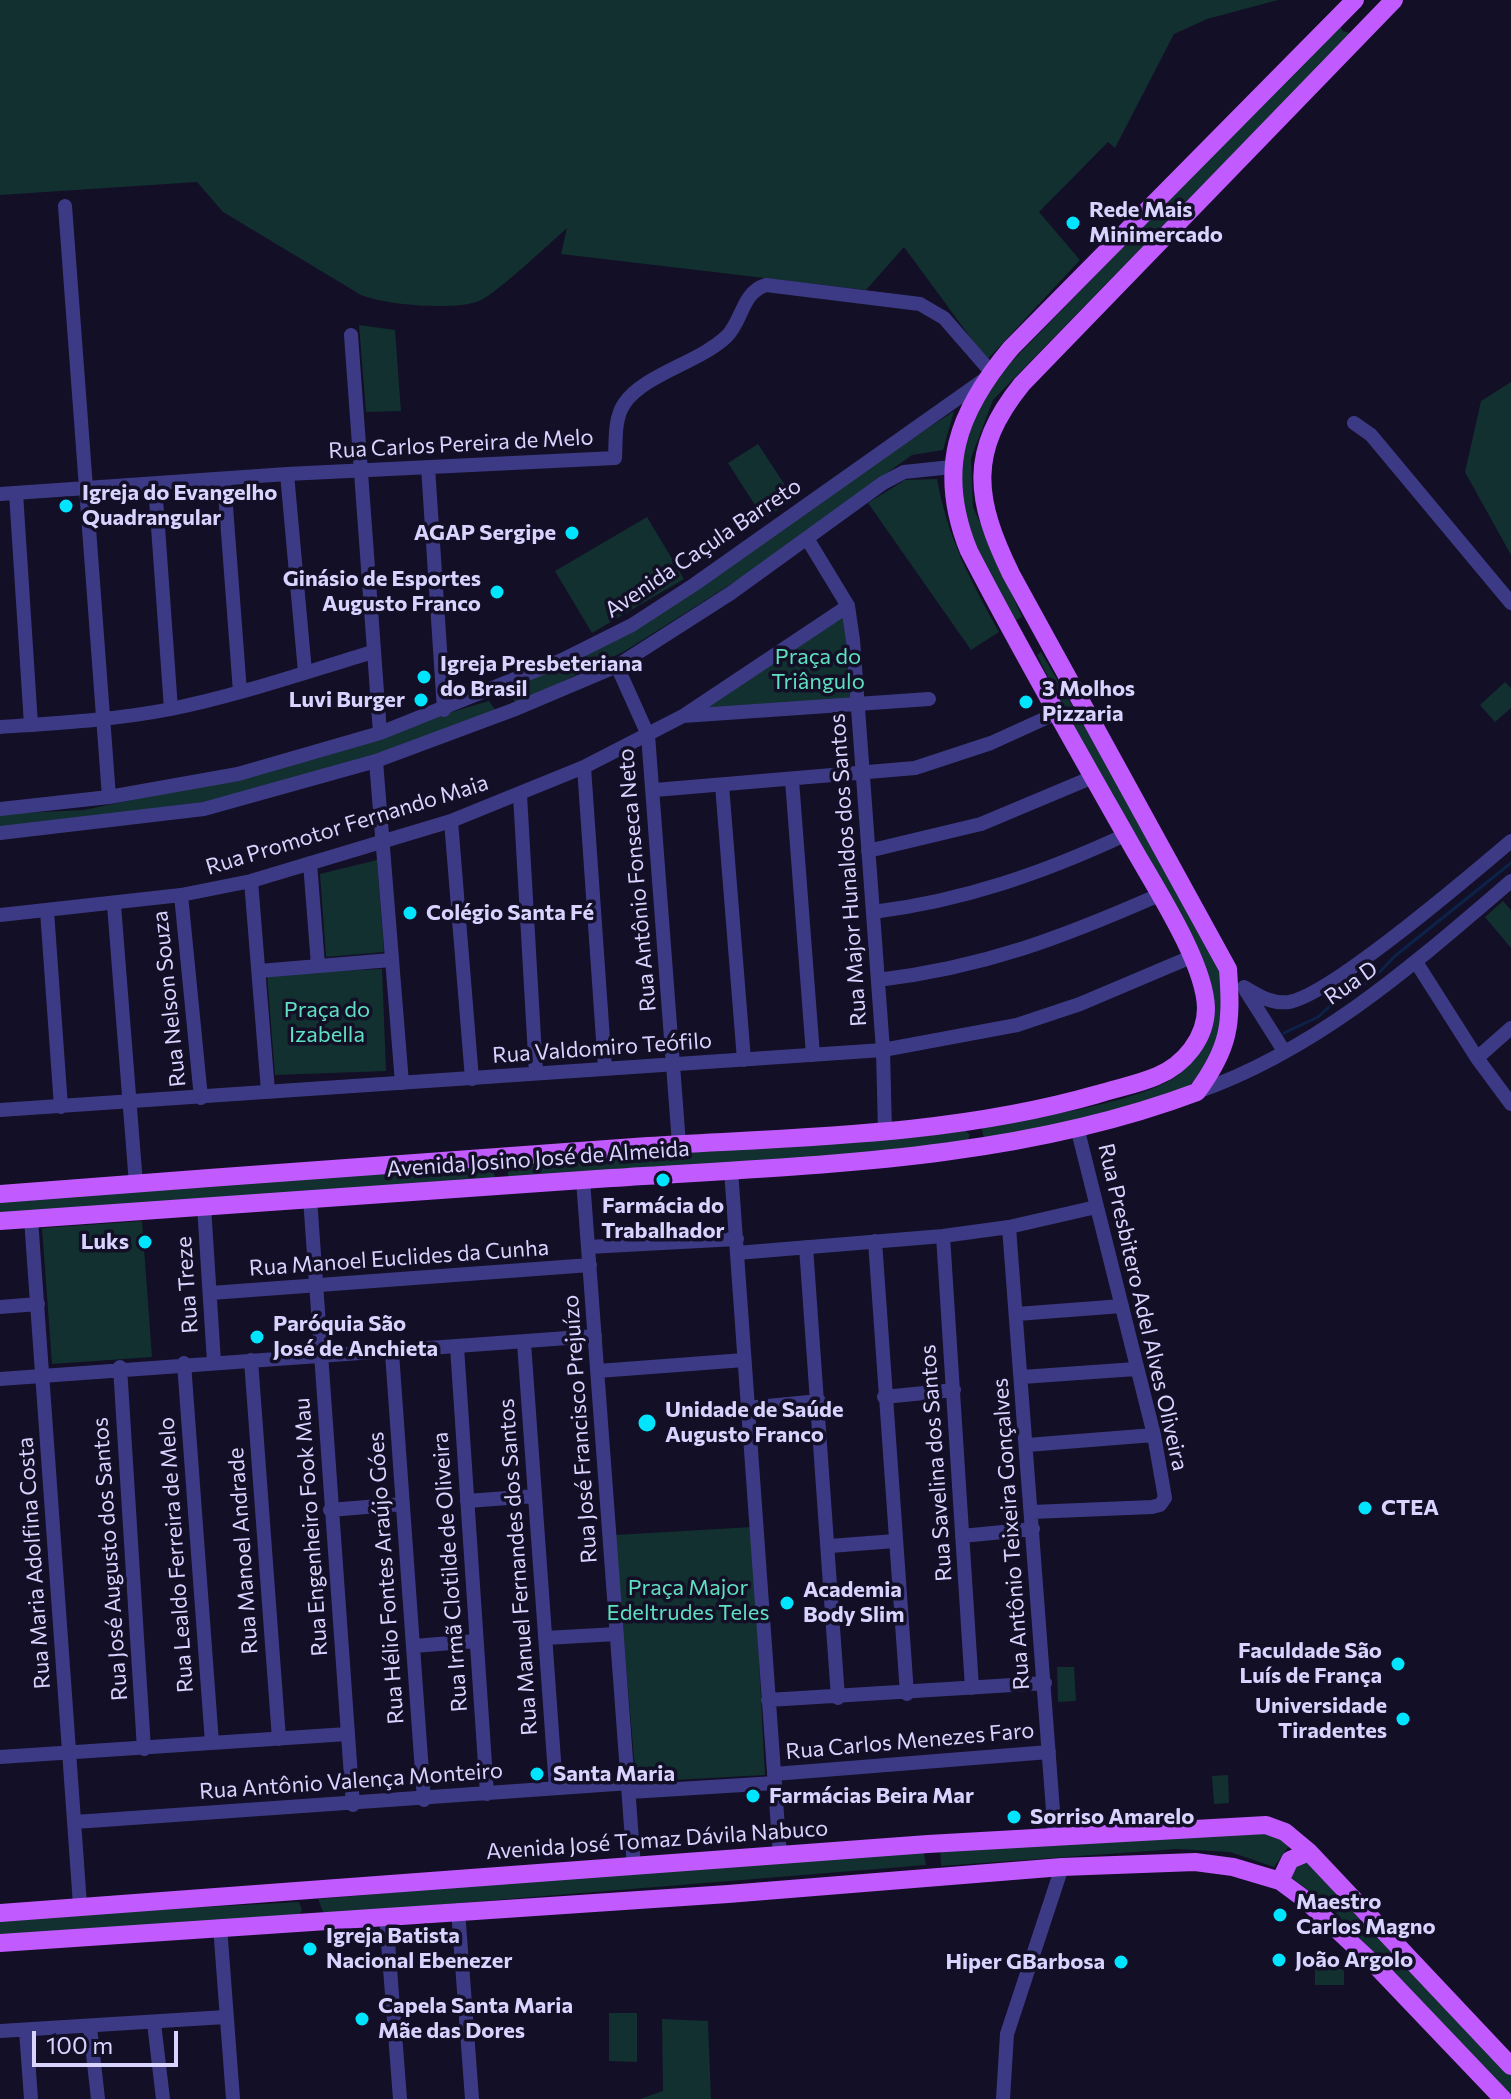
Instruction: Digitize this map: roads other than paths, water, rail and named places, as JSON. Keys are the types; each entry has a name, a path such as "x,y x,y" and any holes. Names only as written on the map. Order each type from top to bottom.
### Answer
{"main road":[{"path":"1197,1092 1227,1041 1231,1010 1228,969 1001,553 988,524 981,467 1001,410 1063,339 1394,0"},
{"path":"1353,2 1346,19 1350,27 1375,21"},
{"path":"1057,713 981,574 955,514 952,467 965,416 990,374 1353,2"},
{"path":"1316,40 1330,44 1336,59"},
{"path":"981,574 1012,625 1024,626 1029,618 1004,569 1001,553"},
{"path":"1057,713 1031,654 1034,646 1044,649 1069,695 1081,701"},
{"name":"Avenida Josino José de Almeida","path":"0,1194 501,1156 885,1132 971,1122 1065,1103 1156,1077 1176,1066 1193,1050 1202,1030 1206,1008 1191,957 1057,713"},
{"name":"Avenida Josino José de Almeida","path":"0,1221 731,1170 976,1149 1137,1113 1197,1092"},
{"path":"971,1122 976,1149"},
{"path":"501,1156 502,1185"},
{"name":"Avenida José Tomaz Dávila Nabuco","path":"0,1913 928,1844 1266,1825 1285,1832 1309,1852 1511,2066"},
{"path":"928,1844 932,1877"},
{"path":"1280,1881 1290,1860 1309,1852"},
{"path":"0,1943 1062,1867 1195,1862 1280,1881 1335,1926 1503,2099"},
{"path":"310,1888 314,1920"}],"street":[{"path":"65,206 109,797"},
{"name":"Rua Carlos Pereira de Melo","path":"0,494 287,474 615,458 618,418 631,395 690,363 726,337 746,299 766,285 920,304 944,318 990,374"},
{"path":"351,335 380,733"},
{"name":"Avenida Caçula Barreto","path":"0,809 109,797 238,774 380,733 502,686 632,625 788,520 990,374"},
{"path":"1354,423 1371,435 1511,603"},
{"path":"428,467 444,710"},
{"path":"0,833 204,809 376,761 513,710 617,666 808,540 831,529 860,498 904,472 952,467"},
{"path":"287,474 305,672"},
{"path":"224,480 240,692"},
{"path":"155,485 171,709"},
{"path":"16,493 31,725"},
{"path":"808,540 848,606"},
{"name":"Rua Major Hunaldos dos Santos","path":"848,606 883,1050 885,1132"},
{"name":"Rua Promotor Fernando Maia","path":"0,915 114,905 251,881 451,821 520,795 648,735 683,716 848,606"},
{"path":"0,727 103,719 171,709 373,652"},
{"name":"Rua Antônio Fonseca Neto","path":"617,666 648,735 655,790 679,1144"},
{"path":"502,686 513,710"},
{"path":"683,716 929,699"},
{"path":"655,790 862,775 915,768 959,756 1057,713"},
{"path":"376,761 380,841 402,1083"},
{"path":"584,767 605,1068"},
{"path":"868,851 981,824 1093,777"},
{"path":"792,780 813,1055"},
{"path":"722,785 744,1060"},
{"path":"520,795 536,1073"},
{"path":"451,821 472,1079"},
{"path":"873,912 924,906 993,889 1053,868 1125,835"},
{"path":"1244,987 1267,1000 1292,1002 1328,984 1511,841"},
{"path":"310,863 318,965"},
{"path":"251,881 268,1091"},
{"name":"Rua D","path":"1197,1092 1228,1081 1363,1005 1511,881"},
{"name":"Rua Nelson Souza","path":"181,895 201,1098"},
{"path":"878,980 940,973 1007,956 1060,938 1159,895"},
{"path":"114,905 136,1184"},
{"path":"47,911 61,1107"},
{"name":"Rua Valdomiro Teófilo","path":"0,1110 130,1104 268,1091 883,1050 1017,1025 1080,1004 1191,957"},
{"path":"259,971 391,960"},
{"path":"1416,962 1477,1058 1511,1104"},
{"path":"1228,969 1244,987 1284,1051"},
{"path":"1477,1058 1511,1028"},
{"name":"Rua Presbitero Adel Alves Oliveira","path":"1032,1512 1152,1507 1160,1505 1165,1498 1154,1435 1077,1127"},
{"path":"731,1170 780,1856"},
{"name":"Rua José Francisco Prejuízo","path":"583,1180 634,1867"},
{"name":"Rua Engenheiro Fook Mau","path":"310,1198 353,1805"},
{"name":"Rua Treze","path":"204,1206 214,1362"},
{"path":"588,1247 806,1247 943,1236 1009,1227 1096,1207"},
{"name":"Rua Maria Adolfina Costa","path":"31,1219 80,1905"},
{"name":"Rua Antônio Teixeira Gonçalves","path":"1009,1227 1055,1837"},
{"name":"Rua Savelina dos Santos","path":"943,1236 972,1688"},
{"path":"875,1241 907,1694"},
{"path":"806,1247 830,1546 838,1698"},
{"name":"Rua Manoel Euclides da Cunha","path":"211,1293 315,1288 590,1265"},
{"path":"0,1307 38,1304"},
{"path":"1017,1314 1122,1306"},
{"path":"0,1379 120,1367 392,1353 595,1336"},
{"name":"Rua Manuel Fernandes dos Santos","path":"524,1343 556,1788"},
{"name":"Rua Irmã Clotilde de Oliveira","path":"457,1347 487,1794"},
{"name":"Rua Hélio Fontes Araújo Góes","path":"392,1353 424,1800"},
{"name":"Rua Manoel Andrade","path":"251,1360 279,1739"},
{"path":"598,1371 744,1360"},
{"name":"Rua Lealdo Ferreira de Melo","path":"184,1363 212,1743"},
{"name":"Rua José Augusto dos Santos","path":"120,1367 144,1749"},
{"path":"1022,1377 1136,1369"},
{"path":"884,1397 954,1390"},
{"path":"747,1408 819,1401"},
{"path":"1027,1445 1154,1435"},
{"path":"467,1501 535,1496"},
{"path":"330,1510 403,1504"},
{"path":"962,1536 1033,1529"},
{"path":"830,1546 895,1541"},
{"path":"545,1638 617,1634"},
{"path":"414,1646 476,1641"},
{"path":"768,1700 907,1694 1045,1683"},
{"path":"0,1757 347,1734"},
{"name":"Rua Carlos Menezes Faro","path":"630,1788 1049,1752"},
{"name":"Rua Antônio Valença Monteiro","path":"75,1822 424,1800 556,1788 630,1788"},
{"path":"1003,2099 1007,2034 1062,1867"},
{"path":"458,1910 472,2099"},
{"path":"386,1916 400,2099"},
{"path":"220,1926 233,2099"},
{"path":"0,2031 225,2017"},
{"path":"154,2023 163,2099"},
{"path":"90,2027 98,2099"},
{"path":"26,2030 31,2099"}],"waterway":[{"path":"1284,1033 1318,1017 1338,999 1373,979 1395,956 1511,863"}],"place":[{"name":"Rede Mais Minimercado","path":"1073,223"},
{"name":"Igreja do Evangelho Quadrangular","path":"66,506"},
{"name":"AGAP Sergipe","path":"572,533"},
{"name":"Ginásio de Esportes Augusto Franco","path":"497,592"},
{"name":"Igreja Presbeteriana do Brasil","path":"424,677"},
{"name":"Luvi Burger","path":"421,700"},
{"name":"3 Molhos Pizzaria","path":"1026,702"},
{"name":"Colégio Santa Fé","path":"410,913"},
{"name":"Farmácia do Trabalhador","path":"663,1180"},
{"name":"Luks","path":"145,1242"},
{"name":"Paróquia São José de Anchieta","path":"257,1337"},
{"name":"Unidade de Saúde Augusto Franco","path":"647,1423"},
{"name":"CTEA","path":"1365,1508"},
{"name":"Academia Body Slim","path":"787,1603"},
{"name":"Faculdade São Luís de França","path":"1398,1664"},
{"name":"Universidade Tiradentes","path":"1403,1719"},
{"name":"Santa Maria","path":"537,1774"},
{"name":"Farmácias Beira Mar","path":"753,1796"},
{"name":"Sorriso Amarelo","path":"1014,1817"},
{"name":"Maestro Carlos Magno","path":"1280,1915"},
{"name":"Igreja Batista Nacional Ebenezer","path":"310,1949"},
{"name":"João Argolo","path":"1279,1960"},
{"name":"Hiper GBarbosa","path":"1121,1962"},
{"name":"Capela Santa Maria Mãe das Dores","path":"362,2019"}],"park label":[{"name":"Praça do Triângulo","path":"818,670"},
{"name":"Praça do Izabella","path":"327,1022"},
{"name":"Praça Major Edeltrudes Teles","path":"688,1600"}]}
